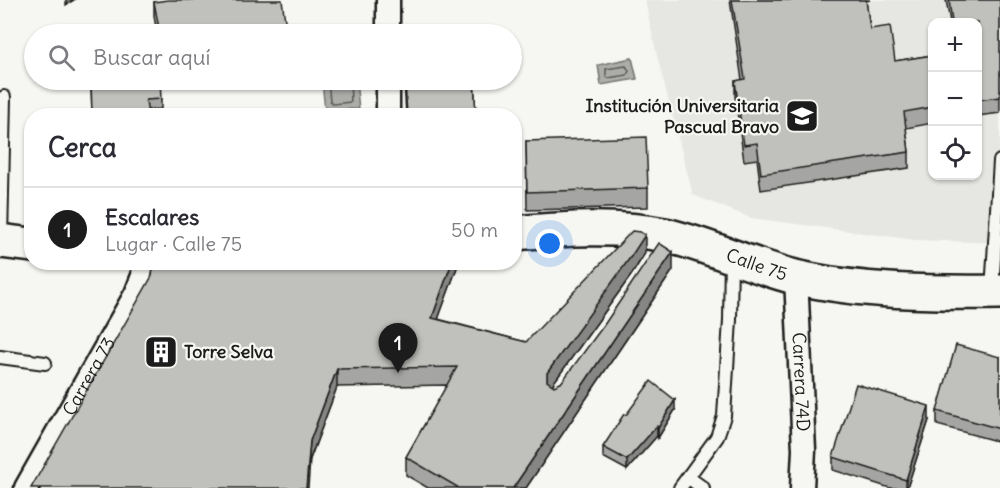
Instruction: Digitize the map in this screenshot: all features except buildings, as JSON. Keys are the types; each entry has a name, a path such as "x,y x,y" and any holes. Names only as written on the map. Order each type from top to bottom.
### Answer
{"street":[{"path":"388,0 388,24"},
{"path":"388,90 388,108"},
{"name":"Calle 75","path":"522,232 596,228 630,230 662,241 731,256 796,277 874,288 996,292"},
{"path":"0,241 24,244"},
{"name":"Carrera 73","path":"26,488 136,294 143,270"},
{"name":"Carrera 74D","path":"796,277 804,450 802,488"}],"lane":[{"path":"0,241 4,97"},
{"path":"996,292 1000,160"},
{"path":"680,488 717,437 724,416 731,256"},
{"path":"0,357 45,363"},
{"path":"689,478 703,488"}],"shaded area":[{"name":"Institución Universitaria Pascual Bravo","path":"645,0 1000,0 1000,243 916,240 751,218 693,195"}],"water":[{"path":"632,58 637,79 601,85 598,65"},
{"path":"323,90 357,90 359,108 325,108"}],"place":[{"name":"Institución Universitaria Pascual Bravo","path":"802,116"},
{"name":"Torre Selva","path":"161,352"},
{"name":"Escalares","path":"398,373"}]}
